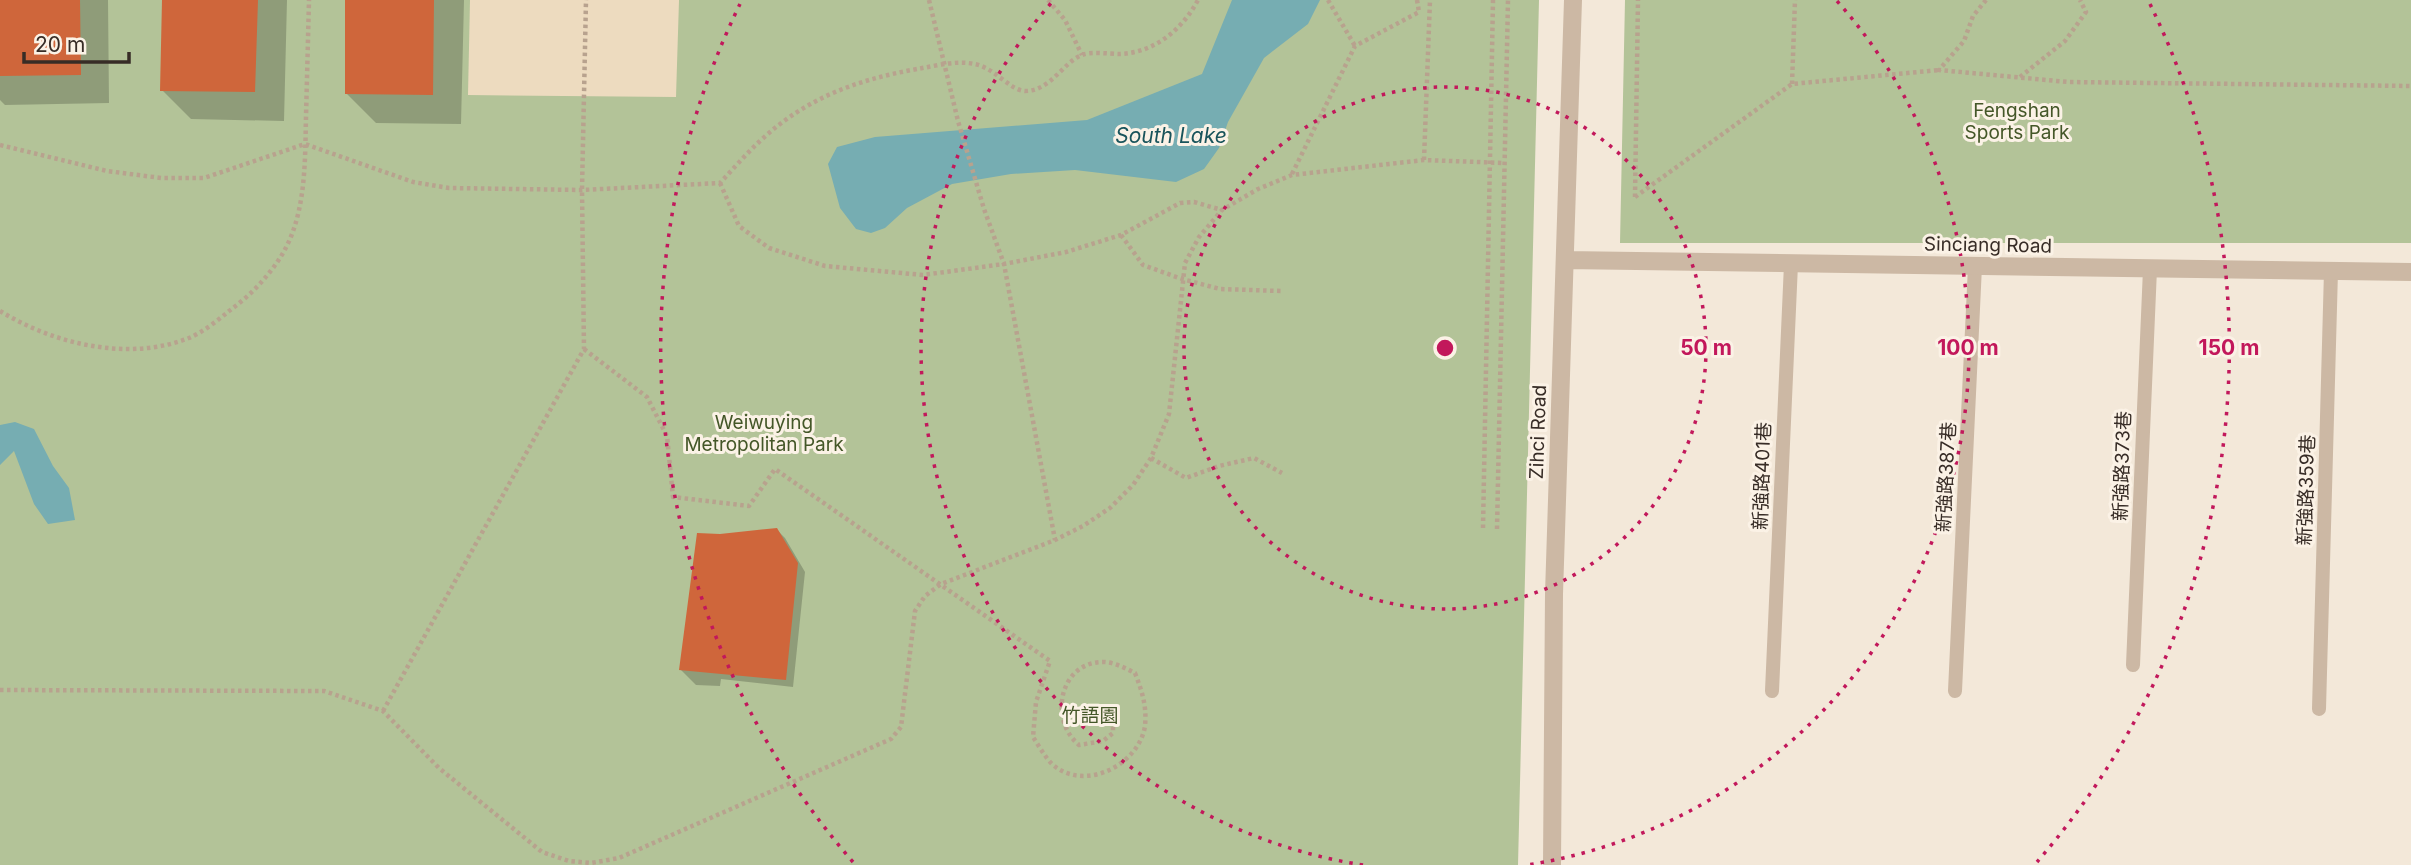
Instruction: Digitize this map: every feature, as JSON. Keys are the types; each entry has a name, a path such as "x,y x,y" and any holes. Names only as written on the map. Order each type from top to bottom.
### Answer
{"street":[{"name":"Zihci Road","path":"1552,865 1554,594 1573,0"},
{"name":"Sinciang Road","path":"1565,260 2411,272"}],"lane":[{"name":"新強路401巷","path":"1772,691 1791,264"},
{"name":"新強路387巷","path":"1955,691 1975,266"},
{"name":"新強路373巷","path":"2133,665 2150,269"},
{"name":"新強路359巷","path":"2319,709 2331,271"}],"path":[{"path":"0,311 23,325 52,336 107,349 139,348 190,337 243,301 267,276 290,239 302,198 309,0"},
{"path":"383,711 584,349 582,190 586,0"},
{"path":"929,0 958,121 984,209 1004,264 1055,540"},
{"path":"1048,0 1065,20 1082,55"},
{"path":"0,145 107,171 175,178 204,178 305,144 413,182 432,186 582,190 720,183 760,141 793,114 823,96 878,76 945,64 974,63 985,66 1022,91 1040,88 1082,55 1129,54 1147,49 1176,30 1198,0"},
{"path":"1328,0 1355,46"},
{"path":"1292,175 1355,46 1419,12 1417,0"},
{"path":"1424,160 1430,0"},
{"path":"1483,528 1493,0"},
{"path":"1497,529 1507,0"},
{"path":"1638,0 1635,197 1792,84 1939,70 2068,82 2411,86"},
{"path":"1792,84 1795,0"},
{"path":"1939,70 1964,41 1973,16 1986,0"},
{"path":"2019,78 2065,41 2086,12 2080,0"},
{"path":"0,690 324,691 383,711 439,768 542,852 569,861 591,863 619,858 891,739 901,727 915,611 925,596 941,584 1055,540 1083,526 1110,508 1133,485 1151,458 1169,414 1185,263 1199,237 1222,210 1292,175 1424,160 1504,163"},
{"path":"720,183 739,226 769,248 825,266 923,275 1066,252 1121,235 1180,203 1194,202 1222,210"},
{"path":"1121,235 1143,265 1182,279 1220,289 1281,290"},
{"path":"584,349 647,397 667,436 673,497 749,506 775,470 1050,661 1037,702 1033,737 1052,764 1075,773 1102,774 1121,764 1135,749 1144,728 1145,698 1135,673 1102,662 1082,669 1066,682 1061,702 1068,735 1079,745 1103,741 1113,733 1113,723 1105,717"},
{"path":"1151,458 1186,478 1219,466 1254,458 1282,473"}],"green space":[{"name":"Weiwuying Metropolitan Park","path":"0,0 1539,0 1518,865 0,865"},
{"name":"Fengshan Sports Park","path":"1625,0 2411,0 2411,243 1620,243"}],"shaded area":[{"path":"470,0 679,0 676,97 468,95"}],"water":[{"name":"South Lake","path":"1232,0 1320,0 1308,24 1264,58 1228,122 1219,148 1204,169 1176,182 1075,170 1011,174 952,184 907,208 885,228 871,233 856,229 840,208 828,164 837,147 875,137 1087,120 1202,74"},
{"path":"15,422 34,429 53,466 69,488 75,520 48,524 34,504 14,451 0,465 0,425"}],"building":[{"path":"0,0 80,0 81,75 0,76"},
{"path":"162,0 258,0 255,92 160,91"},
{"path":"345,0 434,0 433,95 345,94"},
{"path":"777,528 798,563 786,680 679,670 697,533 720,534"}],"park label":[{"name":"竹語園","path":"1090,715"}]}
